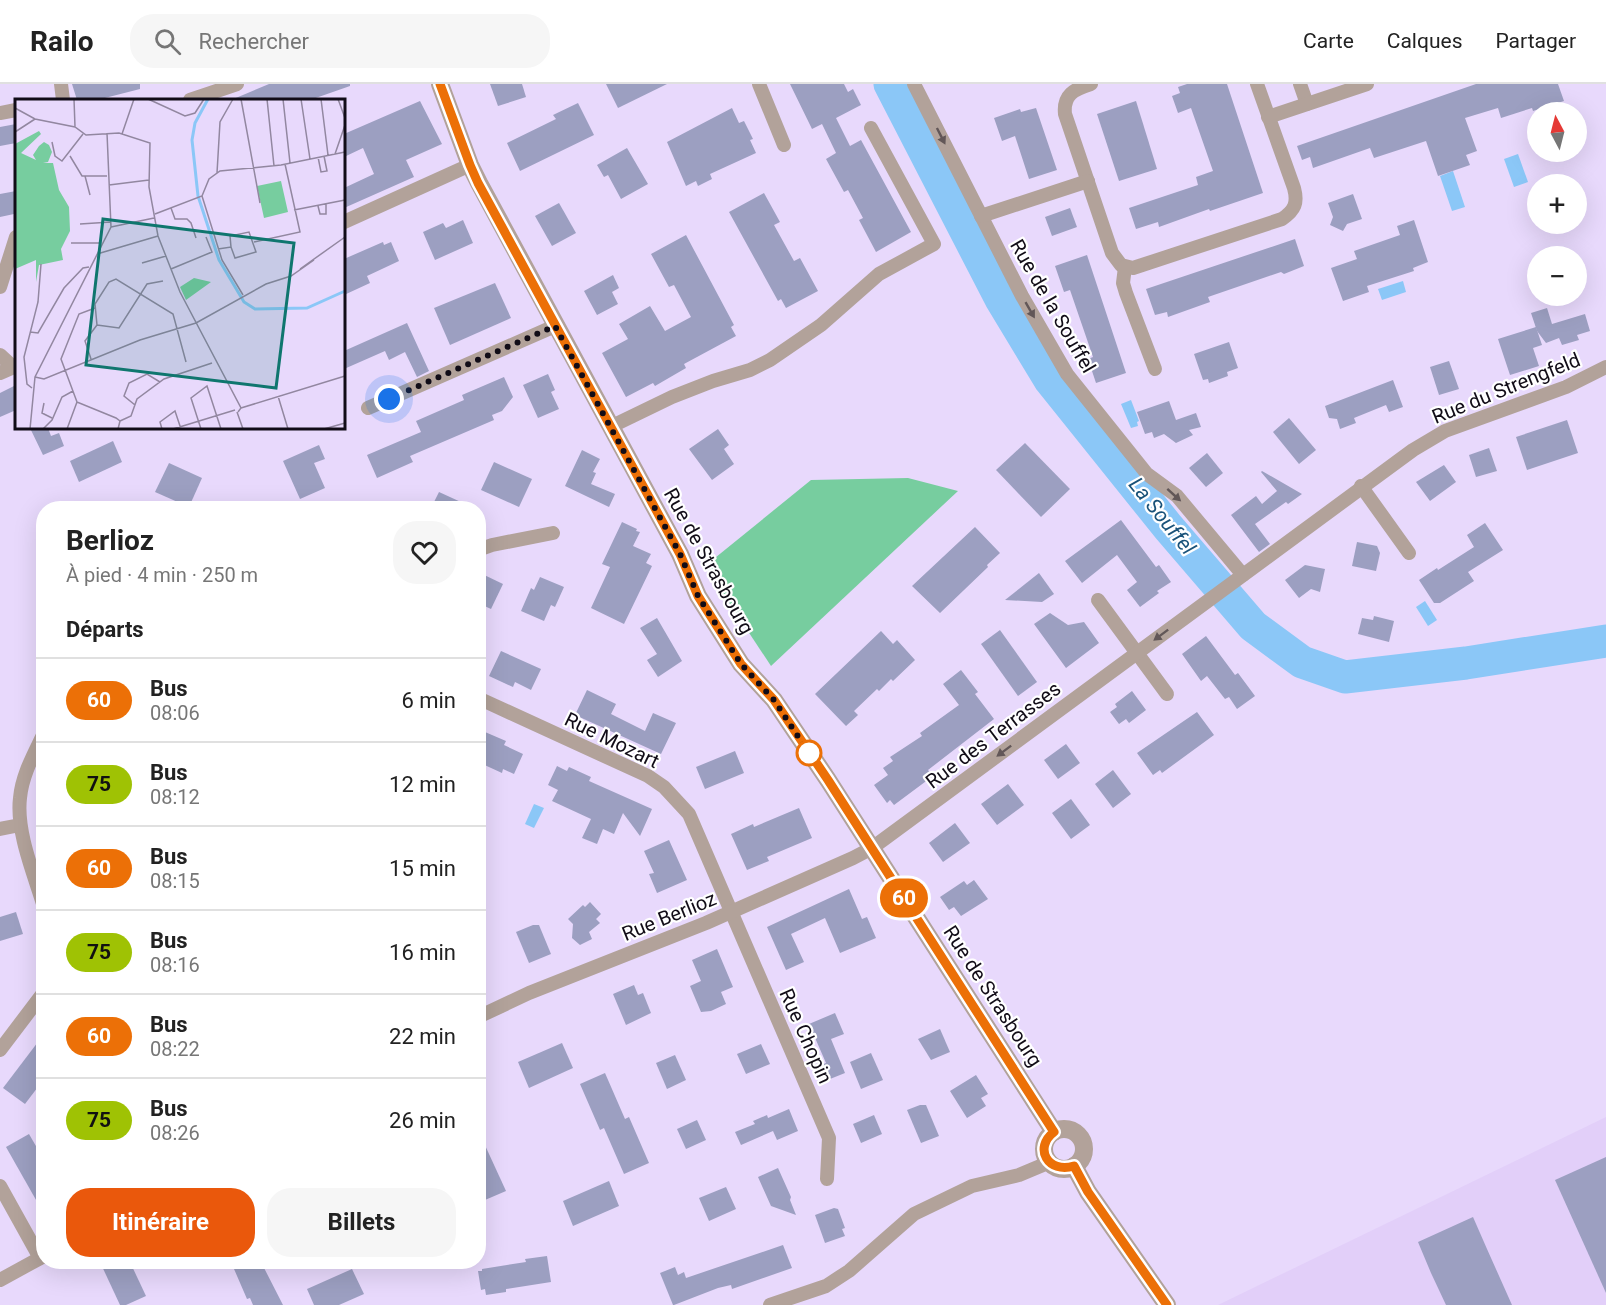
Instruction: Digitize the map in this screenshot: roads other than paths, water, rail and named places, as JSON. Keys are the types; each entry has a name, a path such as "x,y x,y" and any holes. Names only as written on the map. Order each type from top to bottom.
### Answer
{"street":[{"path":"61,84 63,99"},
{"path":"193,99 237,84"},
{"name":"Rue de Strasbourg","path":"440,84 470,165 680,554 690,581 706,609 741,664 774,700 1054,1132"},
{"path":"759,84 784,144"},
{"name":"Rue de la Souffel","path":"914,84 1022,296 1067,374 1147,474 1177,496 1237,579"},
{"path":"1090,84 1070,93 1064,106 1065,114 1113,253 1116,260 1125,267 1140,266 1282,219 1293,210 1296,197 1294,188 1257,84"},
{"path":"1300,84 1307,104"},
{"path":"1268,117 1368,84"},
{"path":"0,113 15,110"},
{"path":"610,427 672,397 750,370 770,360 821,325 879,274 934,244 871,128"},
{"path":"345,222 470,165"},
{"path":"981,216 1088,181"},
{"path":"1,283 15,240"},
{"path":"1125,267 1123,283 1155,369"},
{"path":"368,408 555,326"},
{"path":"0,356 10,369"},
{"name":"Rue du Strengfeld","path":"1237,579 1361,486 1413,450 1446,431 1566,387 1606,367"},
{"path":"1361,486 1409,553"},
{"path":"486,547 553,533"},
{"name":"Rue des Terrasses","path":"872,848 1237,579"},
{"path":"1098,600 1167,694"},
{"name":"Rue Mozart","path":"486,702 648,776 664,787 689,814 731,912"},
{"path":"36,751 22,783 19,811 20,825 36,880"},
{"path":"0,829 20,825"},
{"name":"Rue Berlioz","path":"486,1013 529,993 731,912 872,848"},
{"name":"Rue Chopin","path":"731,912 829,1138 827,1179"},
{"path":"0,1050 36,1003"},
{"path":"1068,1129 1080,1137 1083,1155 1074,1166 1061,1168 1050,1162 1045,1155 1044,1146 1054,1132 1068,1129"},
{"path":"771,1305 826,1286 849,1271 914,1214 972,1186 1019,1176 1050,1162"},
{"path":"1074,1166 1088,1192 1167,1305"},
{"path":"0,1186 36,1247"},
{"path":"0,1280 36,1260"}],"water":[{"path":"1518,154 1527,182 1514,187 1504,159"},
{"path":"1453,171 1465,207 1452,211 1440,176"},
{"path":"1403,281 1406,292 1382,300 1378,289"},
{"path":"1131,400 1139,421 1138,426 1131,428 1121,404"},
{"path":"1425,601 1437,620 1428,626 1416,607"},
{"path":"534,804 544,808 534,828 525,824"}],"waterway":[{"name":"La Souffel","path":"890,84 1001,299 1050,380 1168,527 1253,626 1302,662 1345,677 1466,663 1606,641"}]}
